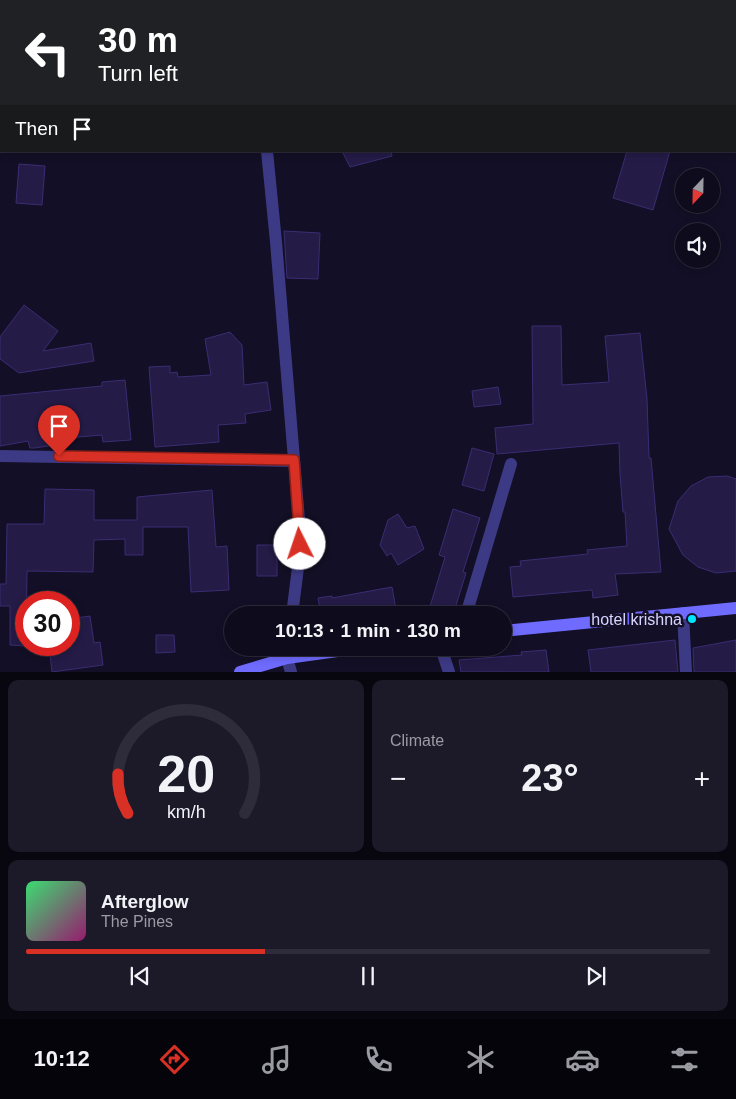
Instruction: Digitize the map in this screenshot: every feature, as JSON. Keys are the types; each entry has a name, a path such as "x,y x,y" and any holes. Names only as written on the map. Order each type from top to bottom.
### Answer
{"street":[{"path":"267,152 300,544 293,606"},
{"path":"0,456 294,460"},
{"path":"469,606 512,464"},
{"path":"512,630 736,608"},
{"path":"683,613 686,672"},
{"path":"240,672 280,656"},
{"path":"288,656 291,672"},
{"path":"444,656 449,672"}],"building":[{"path":"342,152 391,152 392,156 350,167"},
{"path":"627,152 670,152 653,210 613,198"},
{"path":"19,164 45,166 42,205 16,203"},
{"path":"284,231 320,233 318,279 287,278"},
{"path":"24,305 58,331 43,351 91,343 94,361 19,373 0,359 0,337"},
{"path":"532,326 561,326 562,385 609,382 605,336 640,333 647,399 649,458 651,458 661,572 615,574 618,595 593,598 592,590 513,597 510,567 521,566 520,561 588,554 587,550 627,546 619,443 497,454 495,428 533,424"},
{"path":"230,332 242,345 244,385 267,382 271,410 245,414 246,423 218,425 219,442 155,447 149,367 170,366 170,373 177,372 178,377 211,375 205,339"},
{"path":"125,380 131,440 103,442 102,435 66,438 67,443 35,448 30,448 28,441 0,446 0,396 102,386 102,382"},
{"path":"498,387 501,404 474,407 472,391"},
{"path":"472,448 494,454 484,491 462,485"},
{"path":"727,476 736,479 736,571 716,573 698,567 683,555 669,529 678,501 691,486 708,477"},
{"path":"45,489 94,490 94,520 137,520 137,497 212,490 216,547 227,546 229,590 191,592 188,527 143,527 143,555 125,555 125,539 94,540 93,572 27,571 27,591 15,591 15,645 10,645 10,606 0,606 0,584 6,584 7,524 44,524"},
{"path":"453,509 480,518 463,572 466,573 456,606 430,606 445,557 439,555"},
{"path":"398,514 407,528 415,526 424,549 398,565 391,553 387,556 380,545 388,520"},
{"path":"257,545 277,545 277,576 257,576"},
{"path":"392,587 395,606 319,606 318,598 332,596 332,598"},
{"path":"90,616 94,643 100,642 103,665 52,672 50,656 80,656 80,617"},
{"path":"156,635 174,635 175,652 156,653"},
{"path":"675,640 678,672 591,672 588,650"},
{"path":"736,640 736,672 694,672 693,648"},
{"path":"546,650 549,672 461,672 459,660 522,655 521,652"}],"place":[{"name":"hotel krishna","path":"692,619"}],"route":[{"path":"59,456 294,460 300,544"}]}
